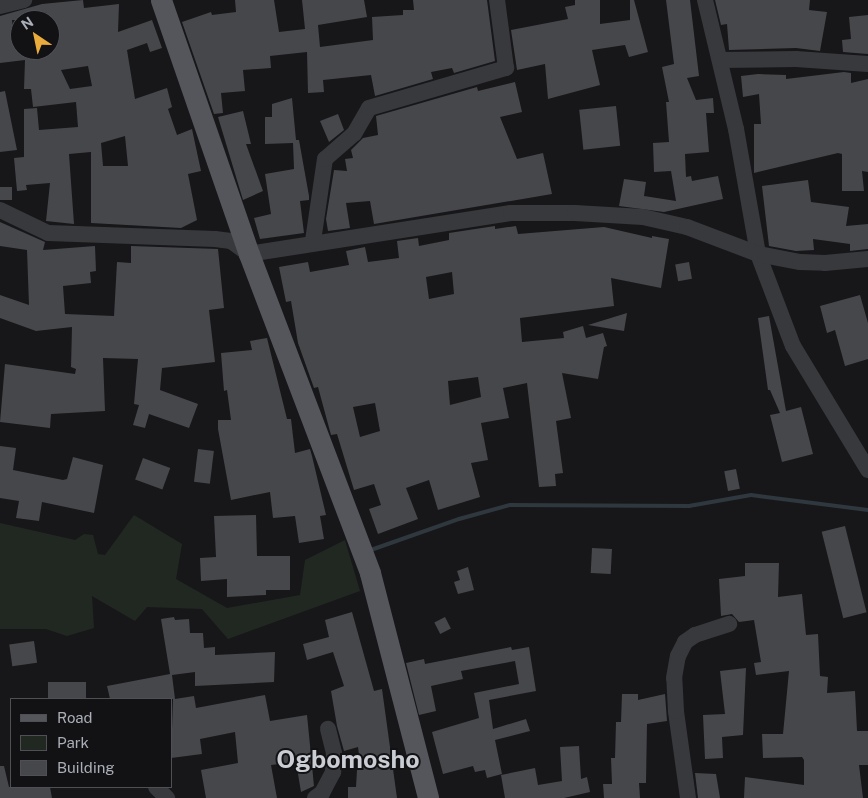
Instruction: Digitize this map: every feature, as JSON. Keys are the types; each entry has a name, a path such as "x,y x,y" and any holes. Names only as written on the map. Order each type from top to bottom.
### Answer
{"main road":[{"path":"161,0 249,254 370,573 428,798"}],"street":[{"path":"0,6 24,0"},
{"path":"313,241 325,160 354,134 369,108 506,68 497,0"},
{"path":"705,0 736,129 758,254 793,346 868,470"},
{"path":"720,60 796,59 868,64"},
{"path":"0,210 48,233 215,239 231,241 249,254 313,241 511,213 575,213 660,221 687,227 758,254 825,263 868,259"},
{"path":"688,798 676,712 674,678 678,656 686,642 695,635 729,624"},
{"path":"315,798 322,793 333,772 334,752 328,729"},
{"path":"157,788 167,798"}],"green space":[{"path":"134,515 182,544 176,579 227,608 300,595 305,560 345,540 360,591 228,639 202,609 147,607 135,621 92,596 94,628 67,636 46,629 0,629 0,523 75,540 84,534 93,535 98,554 105,555"}],"building":[{"path":"83,0 84,8 119,4 118,32 152,20 162,48 150,52 147,43 127,50 135,99 167,88 172,107 168,109 177,135 192,129 201,171 188,174 197,220 181,228 91,223 91,152 69,154 74,224 46,221 50,183 26,185 27,190 17,191 14,158 24,157 24,109 37,108 39,130 78,127 76,102 33,107 31,89 24,89 25,60 60,60 60,10 21,10 42,4","holes":["88,66 92,86 70,89 61,70","125,136 128,166 103,166 101,143"]},
{"path":"235,0 274,0 279,32 305,29 302,0 364,0 367,17 318,25 320,47 373,40 372,17 403,15 403,10 414,10 413,0 487,0 495,61 454,73 452,68 431,72 433,79 375,96 371,75 323,80 324,92 308,93 307,52 270,56 271,68 243,70 245,91 221,93 223,113 214,114 182,22 211,12 212,15 236,12"},
{"path":"575,0 600,0 600,24 630,20 630,0 634,0 648,52 629,57 625,45 592,50 600,85 548,99 545,64 517,70 511,30 568,19 565,7 575,5"},
{"path":"666,0 690,0 699,76 687,78 696,100 713,98 714,113 706,113 709,152 685,154 686,177 691,176 692,181 718,176 723,199 664,212 619,206 624,179 646,182 644,196 676,201 671,171 654,172 653,143 669,142 666,102 669,102 662,67 674,64"},
{"path":"715,0 810,0 809,10 827,12 820,51 796,48 729,50 727,24 721,25"},
{"path":"10,13 10,60 25,60 0,63 0,16"},
{"path":"868,15 868,54 843,52 842,40 851,39 849,17"},
{"path":"844,72 851,73 851,83 868,79 868,172 862,171 864,191 842,191 842,154 838,153 754,173 754,124 761,124 759,94 743,97 741,76 758,74 786,75 786,79"},
{"path":"515,82 522,112 500,117 517,159 543,153 552,194 374,224 370,201 346,203 350,228 328,231 326,219 334,170 347,171 345,159 353,158 351,150 363,138 378,135 376,116 477,87 478,91"},
{"path":"5,91 17,150 0,152 0,92"},
{"path":"292,98 296,140 299,140 309,196 309,200 300,201 304,233 260,239 254,218 271,214 265,174 294,169 293,143 265,144 265,117 272,117 272,104"},
{"path":"616,106 620,146 583,150 579,110"},
{"path":"243,111 251,144 246,144 263,191 243,200 218,117"},
{"path":"338,114 344,130 329,142 320,121"},
{"path":"808,180 811,202 849,207 846,226 868,224 868,249 850,251 850,244 813,239 814,250 796,251 769,246 762,186"},
{"path":"0,187 12,187 12,200 0,200"},
{"path":"0,222 45,242 43,250 95,246 96,271 90,272 91,283 63,286 65,314 114,316 117,262 131,263 131,246 218,249 224,308 209,310 215,362 162,368 160,390 198,404 189,428 149,414 145,428 133,425 139,405 134,404 138,359 103,358 105,411 51,414 50,428 0,422 5,364 75,374 76,369 71,367 72,327 36,331 0,318 0,295 29,305 27,250 0,246"},
{"path":"495,226 495,229 516,226 518,234 604,227 652,238 652,236 669,239 661,288 611,278 614,306 520,318 522,342 564,338 563,332 583,326 586,338 603,333 607,346 604,347 598,379 562,373 571,418 556,421 563,473 555,474 556,486 539,487 527,383 503,388 509,418 481,423 488,460 471,463 480,497 438,510 429,480 406,488 418,519 378,534 369,509 381,505 374,484 354,490 337,434 331,435 318,387 314,388 298,343 291,301 286,302 279,267 308,262 310,272 349,265 346,251 365,247 368,262 399,258 397,241 418,238 419,246 449,240 449,233","holes":["452,272 454,294 429,299 426,277","478,377 481,397 450,405 448,381","375,403 380,431 360,437 353,407"]},
{"path":"689,262 692,279 678,281 675,264"},
{"path":"860,295 868,323 868,359 845,366 835,330 827,333 820,306"},
{"path":"627,313 624,331 588,325"},
{"path":"769,316 786,411 801,407 813,454 782,462 770,415 780,413 770,390 768,390 758,318"},
{"path":"267,338 287,419 291,419 295,453 310,449 312,456 326,515 320,516 324,539 299,543 295,516 273,518 270,492 231,500 218,429 218,420 231,420 227,390 224,391 221,353 252,350 250,341"},
{"path":"0,446 16,448 13,470 63,480 67,479 73,457 103,465 94,513 42,502 39,521 16,518 19,501 0,498"},
{"path":"198,449 214,451 210,484 194,482"},
{"path":"143,458 170,468 162,490 135,480"},
{"path":"736,469 740,489 728,491 724,471"},
{"path":"256,515 257,556 290,556 290,590 266,590 266,595 227,597 227,579 201,581 200,558 216,557 214,516"},
{"path":"845,526 867,612 843,618 822,532"},
{"path":"592,548 612,549 611,574 591,573"},
{"path":"745,563 779,563 778,597 802,594 806,635 818,634 820,676 828,677 827,693 855,691 857,731 868,731 868,765 859,765 863,798 744,798 745,777 804,785 804,760 802,757 763,758 762,734 783,734 789,671 756,675 754,663 761,662 754,620 739,622 732,614 721,616 719,579 745,576"},
{"path":"468,567 474,590 458,594 454,582 460,580 457,571"},
{"path":"352,612 374,691 382,689 397,798 348,798 348,787 356,787 357,770 361,770 358,747 344,751 337,726 331,691 344,686 333,652 307,660 303,644 329,637 325,620"},
{"path":"174,617 175,620 189,619 190,633 203,633 204,648 215,647 215,655 275,652 274,682 195,686 195,672 172,675 175,699 194,696 196,708 265,695 270,721 307,715 314,786 301,792 296,762 271,765 277,798 206,798 201,770 238,763 235,732 200,739 202,754 172,758 172,698 110,698 107,686 170,674 161,619"},
{"path":"445,617 451,629 440,634 434,622"},
{"path":"34,641 37,663 12,666 9,644"},
{"path":"511,647 512,650 529,647 536,691 489,700 493,729 526,719 530,731 495,740 502,774 487,778 485,770 475,772 473,766 443,774 432,732 479,718 474,693 519,684 515,661 461,671 463,679 431,686 436,711 419,715 406,663 424,659 425,664"},
{"path":"746,668 743,735 722,737 723,758 705,759 703,715 725,714 720,671"},
{"path":"48,682 86,682 86,698 48,698"},
{"path":"622,694 638,694 638,700 665,694 667,721 647,724 646,783 639,783 640,798 604,798 603,784 612,784 611,758 615,758 616,722 621,722"},
{"path":"579,746 581,779 587,777 590,792 564,798 505,798 501,775 535,768 538,785 562,781 560,747"},
{"path":"0,766 4,766 10,788 50,788 52,798 0,798"},
{"path":"695,773 716,774 720,798 698,798"}],"waterway":[{"path":"368,551 459,519 510,505 689,506 751,495 868,510"}],"district":[{"name":"Ogbomosho","path":"348,759"}]}
